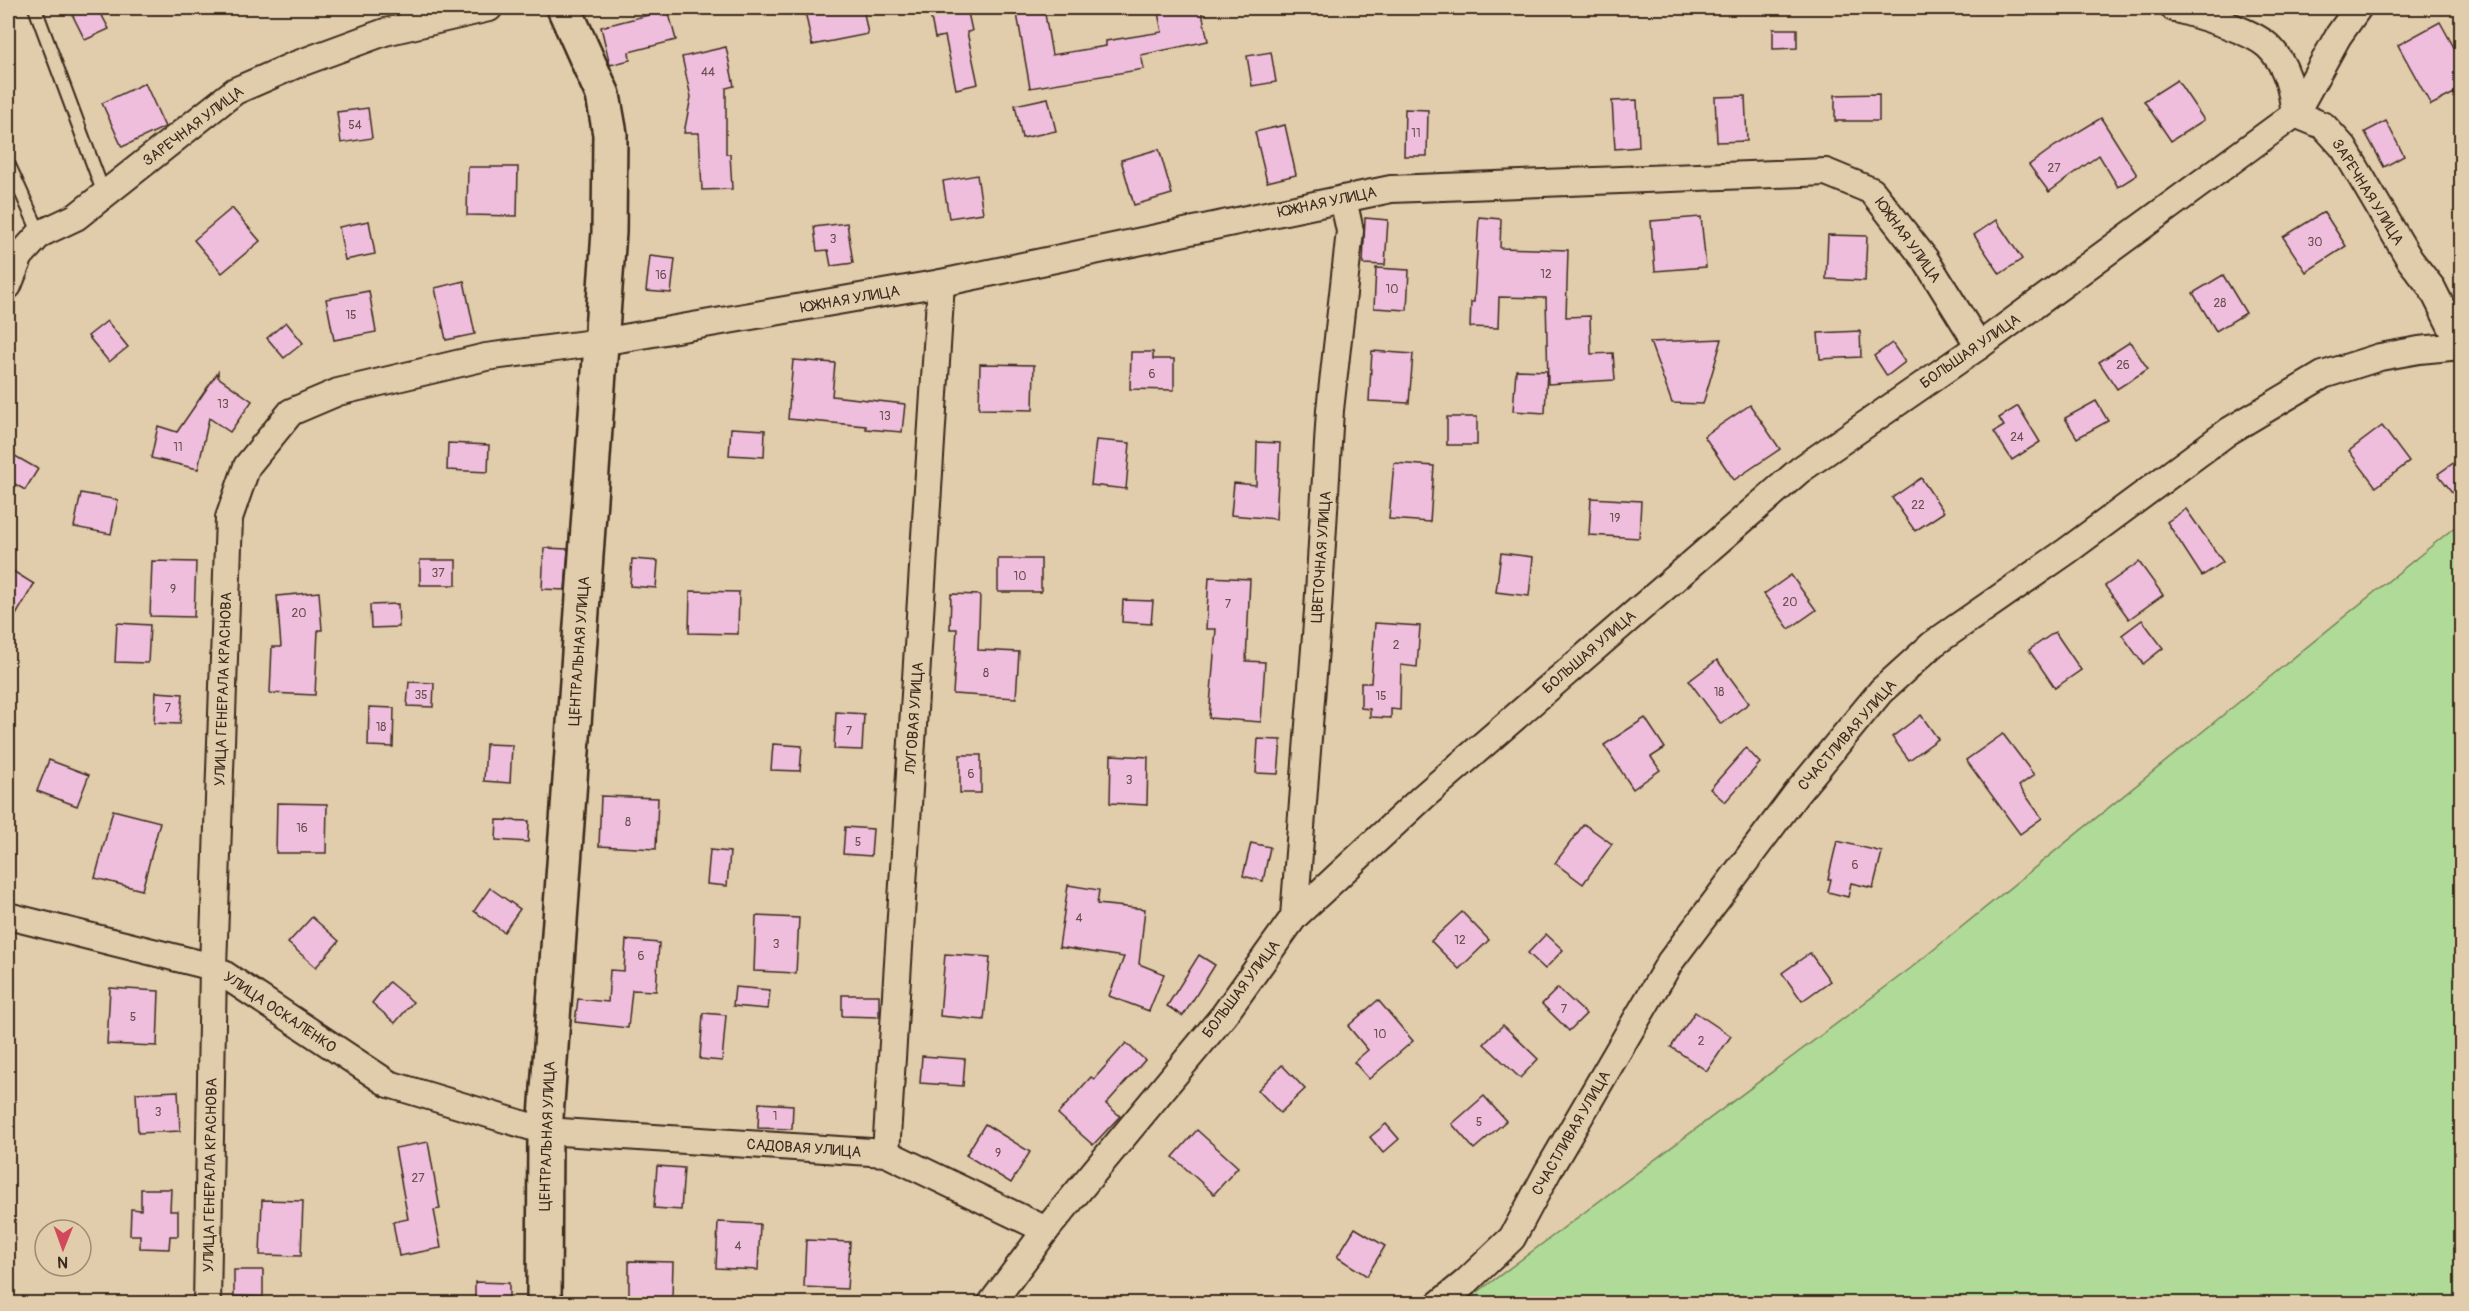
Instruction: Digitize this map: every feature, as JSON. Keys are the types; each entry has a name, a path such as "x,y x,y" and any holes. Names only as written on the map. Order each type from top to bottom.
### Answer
{"street":[{"name":"ЗАРЕЧНАЯ УЛИЦА","path":"8,286 20,256 40,234 76,217 235,92 295,65 385,32 489,8"},
{"name":"ЦЕНТРАЛЬНАЯ УЛИЦА","path":"544,1304 545,1131 609,232 609,134 603,95 564,8"},
{"path":"2174,8 2238,30 2268,46 2281,64 2291,85 2295,114"},
{"path":"2295,114 2337,36 2358,8"},
{"name":"ЗАРЕЧНАЯ УЛИЦА","path":"2295,114 2324,126 2344,148 2410,260 2432,288 2461,346"},
{"name":"БОЛЬШАЯ УЛИЦА","path":"991,1304 1046,1230 1224,1015 1294,917 1423,797 1800,470 1979,346 2295,114"},
{"name":"ЮЖНАЯ УЛИЦА","path":"601,342 941,283 1391,189 1826,172 1872,191 1925,258 1979,346"},
{"name":"ЦВЕТОЧНАЯ УЛИЦА","path":"1294,917 1318,610 1330,410 1350,231 1342,199"},
{"name":"ЛУГОВАЯ УЛИЦА","path":"886,1153 941,283"},
{"name":"УЛИЦА ГЕНЕРАЛА КРАСНОВА","path":"207,1304 213,967 229,518 247,466 291,412 338,392 486,357 601,342"},
{"name":"СЧАСТЛИВАЯ УЛИЦА","path":"1439,1304 1512,1238 1548,1171 1670,962 1796,794 1881,691 1933,644 2067,551 2229,431 2304,386 2323,375 2380,357 2461,346"},
{"name":"УЛИЦА ОСКАЛЕНКО","path":"8,916 213,967 389,1084 545,1131"},
{"name":"САДОВАЯ УЛИЦА","path":"545,1131 886,1153 1046,1230"}],"lane":[{"path":"35,8 104,194"},
{"path":"8,163 40,234"}],"green space":[{"path":"2461,522 2461,1303 1463,1303 1911,968"}],"building":[{"path":"69,8 98,8 109,29 85,40"},
{"path":"822,8 863,8 868,34 812,45 805,11"},
{"path":"929,8 967,8 972,31 967,32 978,84 956,89 945,36 935,38"},
{"path":"1016,8 1044,8 1052,55 1106,46 1106,41 1162,32 1157,8 1201,8 1208,41 1141,55 1144,69 1030,88"},
{"path":"668,10 676,40 629,52 630,60 610,65 601,27"},
{"path":"2440,22 2462,62 2462,89 2431,105 2398,45"},
{"path":"1773,29 1797,29 1797,48 1773,49"},
{"path":"726,47 734,86 726,88 726,154 730,154 732,189 702,190 699,133 684,133 691,97 682,57"},
{"path":"1271,52 1276,82 1252,86 1247,56"},
{"path":"2177,80 2204,120 2171,141 2144,101"},
{"path":"145,83 165,127 122,147 102,103"},
{"path":"1879,94 1879,121 1835,121 1835,95"},
{"path":"1745,96 1747,141 1717,142 1715,97"},
{"path":"1048,98 1056,131 1022,138 1015,105"},
{"path":"1637,100 1639,147 1615,149 1612,101"},
{"path":"368,108 372,138 341,143 337,112"},
{"path":"1405,109 1428,110 1427,156 1404,156"},
{"path":"2101,118 2137,175 2118,187 2099,155 2049,192 2029,165"},
{"path":"2386,121 2404,156 2384,167 2365,132"},
{"path":"1285,125 1296,175 1267,182 1255,132"},
{"path":"1159,149 1172,194 1134,205 1121,160"},
{"path":"468,167 518,167 517,216 467,215"},
{"path":"977,175 983,213 949,218 943,181"},
{"path":"232,208 260,241 222,273 194,240"},
{"path":"2324,212 2346,246 2306,272 2283,237"},
{"path":"1479,217 1501,219 1500,248 1568,250 1566,317 1590,316 1591,354 1613,353 1615,380 1548,384 1546,298 1499,297 1498,328 1470,327 1471,302 1474,302"},
{"path":"1701,217 1706,267 1655,271 1651,221"},
{"path":"1365,218 1388,220 1385,265 1363,264"},
{"path":"1996,220 2022,259 2000,274 1974,235"},
{"path":"369,221 375,254 345,260 339,227"},
{"path":"847,223 853,263 831,266 828,250 817,251 814,227"},
{"path":"1828,235 1867,236 1865,281 1826,279"},
{"path":"650,256 675,259 671,293 646,291"},
{"path":"1376,268 1409,270 1407,310 1374,308"},
{"path":"2223,275 2246,313 2216,331 2193,293"},
{"path":"464,281 475,334 446,340 435,288"},
{"path":"369,291 376,332 334,340 326,299"},
{"path":"107,321 128,347 109,362 88,336"},
{"path":"286,322 303,343 284,358 267,338"},
{"path":"1860,331 1861,357 1820,359 1818,333"},
{"path":"1722,339 1703,404 1672,403 1650,342"},
{"path":"2130,342 2148,369 2117,389 2099,362"},
{"path":"1892,343 1905,362 1887,376 1874,356"},
{"path":"1372,351 1413,354 1409,403 1369,401"},
{"path":"1131,352 1153,352 1153,359 1174,359 1174,390 1130,389"},
{"path":"793,360 835,363 832,396 905,404 902,432 866,429 866,426 788,419"},
{"path":"980,364 1034,365 1033,410 979,409"},
{"path":"1516,370 1547,371 1545,413 1513,411"},
{"path":"218,372 218,377 252,401 230,432 209,418 198,469 151,458 158,426 177,432"},
{"path":"2096,401 2108,421 2077,438 2065,418"},
{"path":"1750,405 1780,449 1734,480 1704,436"},
{"path":"2018,406 2040,442 2012,460 1994,432 2004,426 1999,418"},
{"path":"1447,417 1477,417 1477,445 1447,445"},
{"path":"2382,426 2409,462 2376,487 2349,451"},
{"path":"731,428 765,430 764,457 729,455"},
{"path":"1096,440 1130,443 1126,489 1091,485"},
{"path":"1257,442 1280,443 1276,519 1231,515 1234,483 1256,485"},
{"path":"448,443 489,445 488,472 447,470"},
{"path":"8,452 38,469 25,490 8,480"},
{"path":"2462,457 2462,505 2438,474"},
{"path":"1394,463 1434,466 1430,522 1389,519"},
{"path":"1921,478 1944,512 1915,531 1892,498"},
{"path":"81,493 118,500 111,534 74,527"},
{"path":"1591,498 1641,501 1639,538 1589,535"},
{"path":"2186,509 2223,562 2202,576 2167,522"},
{"path":"544,548 568,549 565,590 542,589"},
{"path":"1501,553 1533,557 1529,596 1496,592"},
{"path":"632,559 658,561 656,588 630,586"},
{"path":"998,559 1041,559 1041,592 998,592"},
{"path":"420,560 456,560 456,585 420,585"},
{"path":"152,561 196,562 194,617 150,616"},
{"path":"2139,562 2163,595 2129,619 2105,586"},
{"path":"8,568 34,584 8,629"},
{"path":"1791,575 1816,610 1789,629 1764,594"},
{"path":"1209,577 1250,579 1246,661 1265,662 1261,722 1209,718 1216,629 1206,629"},
{"path":"690,591 739,592 738,634 689,633"},
{"path":"319,592 322,630 318,630 315,695 270,693 272,647 281,647 277,596"},
{"path":"951,594 980,595 978,650 1019,652 1016,698 953,694 957,629 950,629"},
{"path":"1123,600 1153,601 1151,624 1122,622"},
{"path":"398,604 399,627 371,628 370,605"},
{"path":"2142,620 2163,648 2143,664 2122,635"},
{"path":"117,623 150,625 148,663 115,662"},
{"path":"1375,623 1420,626 1417,667 1401,665 1400,710 1391,709 1391,718 1370,717 1370,709 1361,708 1361,683 1371,683"},
{"path":"2055,632 2081,670 2055,688 2029,650"},
{"path":"1717,660 1749,703 1721,724 1689,681"},
{"path":"409,682 434,683 433,707 407,706"},
{"path":"156,692 183,694 180,724 154,723"},
{"path":"369,707 394,708 393,747 368,746"},
{"path":"836,712 864,714 862,750 834,749"},
{"path":"1921,715 1938,739 1909,760 1892,737"},
{"path":"1645,718 1665,748 1651,757 1660,770 1633,789 1604,745"},
{"path":"2003,734 2034,775 2019,786 2042,818 2020,834 1966,760"},
{"path":"1258,739 1281,740 1278,774 1256,773"},
{"path":"486,744 512,745 510,783 484,781"},
{"path":"773,744 802,746 800,771 771,770"},
{"path":"1746,748 1760,763 1725,802 1710,789"},
{"path":"960,755 981,755 981,793 960,793"},
{"path":"1111,755 1148,757 1147,805 1110,803"},
{"path":"49,760 89,775 77,806 37,791"},
{"path":"601,796 658,798 656,849 599,846"},
{"path":"277,803 327,804 326,853 276,853"},
{"path":"113,810 160,822 142,890 95,878"},
{"path":"497,820 529,821 528,842 496,840"},
{"path":"1584,824 1612,844 1583,884 1555,863"},
{"path":"845,827 873,829 871,856 843,854"},
{"path":"1837,841 1882,852 1873,888 1851,883 1848,897 1828,892 1831,879 1828,879"},
{"path":"1251,843 1270,847 1263,881 1243,876"},
{"path":"710,850 730,852 727,886 707,884"},
{"path":"1068,885 1099,890 1097,904 1145,909 1139,964 1164,974 1149,1011 1109,996 1124,957 1059,947"},
{"path":"490,888 520,909 504,932 474,911"},
{"path":"1462,912 1489,940 1459,969 1431,941"},
{"path":"756,916 799,918 796,973 754,971"},
{"path":"312,917 339,941 316,967 288,943"},
{"path":"1546,934 1563,950 1545,969 1528,953"},
{"path":"626,940 659,943 656,991 632,990 628,1028 575,1022 578,999 608,1002 610,970 624,971"},
{"path":"1810,953 1830,981 1802,1001 1782,973"},
{"path":"945,954 990,957 984,1020 940,1016"},
{"path":"1199,955 1215,965 1183,1016 1167,1006"},
{"path":"389,982 413,1002 395,1023 372,1003"},
{"path":"735,987 770,990 768,1009 733,1006"},
{"path":"110,988 159,991 157,1046 107,1044"},
{"path":"1558,988 1586,1014 1569,1031 1542,1004"},
{"path":"842,995 879,995 879,1017 842,1016"},
{"path":"1378,1000 1413,1041 1369,1079 1354,1062 1368,1050 1348,1026"},
{"path":"1695,1012 1731,1036 1707,1071 1671,1047"},
{"path":"703,1013 726,1015 722,1061 700,1059"},
{"path":"1503,1025 1538,1059 1520,1078 1484,1044"},
{"path":"1126,1043 1145,1060 1106,1104 1120,1116 1093,1145 1058,1114"},
{"path":"922,1056 965,1059 963,1086 920,1083"},
{"path":"1282,1065 1305,1089 1280,1113 1258,1090"},
{"path":"178,1091 180,1131 138,1133 136,1093"},
{"path":"1484,1096 1506,1121 1474,1149 1452,1124"},
{"path":"759,1103 793,1105 792,1129 758,1128"},
{"path":"985,1124 1030,1152 1011,1183 966,1155"},
{"path":"1386,1124 1399,1139 1383,1153 1370,1137"},
{"path":"1197,1130 1238,1167 1214,1194 1173,1157"},
{"path":"428,1142 440,1209 434,1210 441,1248 399,1256 393,1222 408,1219 395,1148"},
{"path":"657,1166 684,1168 681,1210 654,1208"},
{"path":"141,1189 171,1189 170,1211 178,1211 178,1236 170,1236 169,1249 140,1248 140,1235 130,1235 131,1209 141,1210"},
{"path":"262,1200 303,1201 301,1256 260,1255"},
{"path":"718,1222 760,1224 758,1270 716,1268"},
{"path":"1355,1228 1385,1246 1367,1276 1337,1257"},
{"path":"806,1240 850,1242 847,1289 804,1287"},
{"path":"629,1261 673,1262 672,1298 629,1297"},
{"path":"234,1270 263,1270 263,1297 234,1296"},
{"path":"475,1282 509,1283 509,1304 475,1304"}]}
